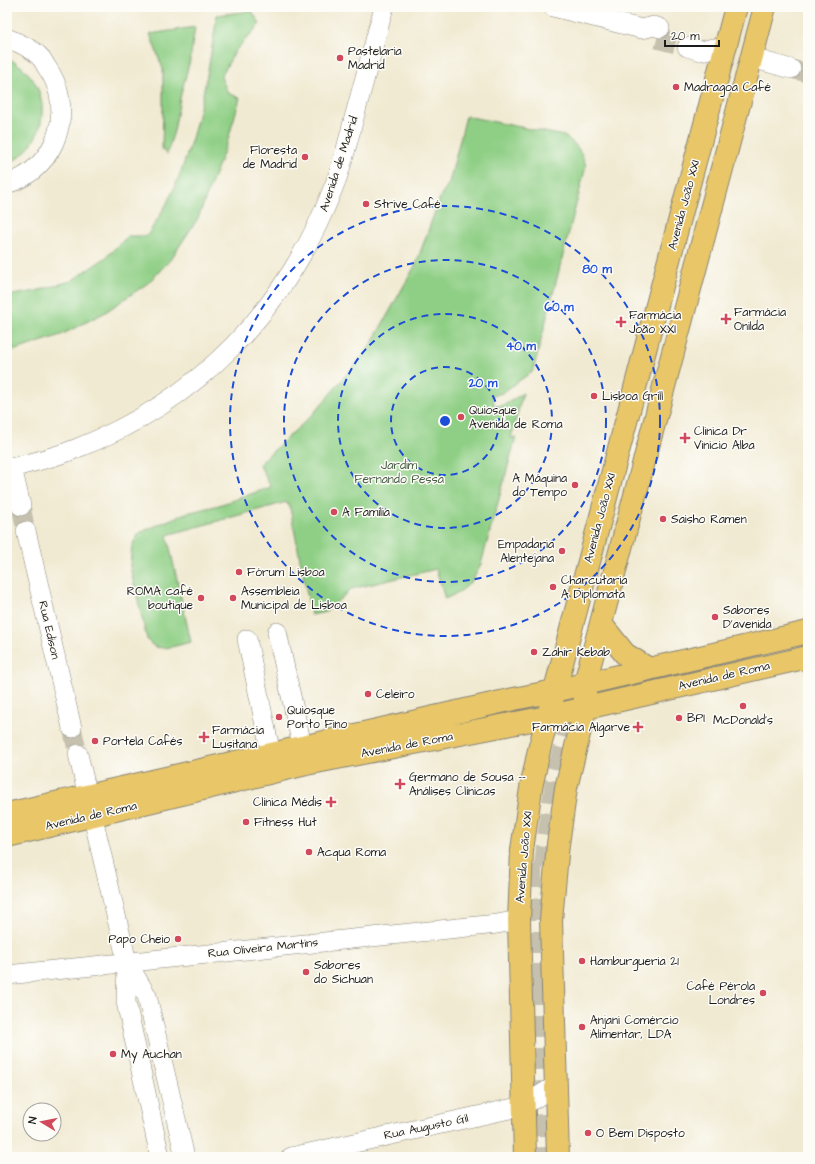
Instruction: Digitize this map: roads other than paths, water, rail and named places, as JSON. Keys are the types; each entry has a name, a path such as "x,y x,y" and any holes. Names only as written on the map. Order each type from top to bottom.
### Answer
{"main road":[{"name":"Avenida João XXI","path":"525,1157 519,920 522,850 531,788 547,717 718,50 736,7"},
{"path":"558,1157 551,920 558,844 566,788 585,708 586,683 601,624 765,7"},
{"path":"718,50 752,58"},
{"path":"601,624 625,654 649,669"},
{"name":"Avenida de Roma","path":"7,814 90,806 304,755 514,698 554,691 808,632"},
{"name":"Avenida de Roma","path":"7,836 90,806 271,754 304,755 547,717 808,657"},
{"path":"519,920 551,920"}],"street":[{"name":"Avenida de Madrid","path":"9,468 74,450 137,420 167,402 195,381 221,358 246,333 268,306 289,278 307,248 335,184 346,150 384,7"},
{"path":"553,7 653,32"},
{"path":"7,38 27,47 37,54 51,72 60,94 61,118 55,141 43,161 24,176 7,184"},
{"path":"689,42 701,51 718,50"},
{"path":"752,58 791,69"},
{"path":"9,468 21,506"},
{"name":"Rua Edison","path":"26,531 72,728"},
{"path":"277,632 304,755"},
{"path":"247,639 271,754"},
{"path":"78,754 126,962 126,1002 160,1157"},
{"name":"Rua Oliveira Martins","path":"7,975 497,924 519,920"},
{"path":"126,962 148,996 185,1157"},
{"name":"Rua Augusto Gil","path":"291,1157 523,1106 556,1085"}],"tunnel":[{"path":"657,39 687,47"},
{"path":"791,69 808,73"},
{"path":"21,506 26,531"},
{"path":"545,868 557,774 578,694"},
{"path":"72,728 78,754"},
{"path":"531,865 532,1001"},
{"path":"542,982 543,1072 547,1157"}],"place":[{"name":"Pastelaria Madrid","path":"340,58"},
{"name":"Madragoa Café","path":"676,87"},
{"name":"Floresta de Madrid","path":"305,157"},
{"name":"Strive Café","path":"366,204"},
{"name":"Farmácia Onilda","path":"726,319"},
{"name":"Farmácia João XXI","path":"621,322"},
{"name":"Lisboa Grill","path":"594,396"},
{"name":"Quiosque Avenida de Roma","path":"461,417"},
{"name":"Clinica Dr Vinicio Alba","path":"685,438"},
{"name":"A Máquina do Tempo","path":"575,485"},
{"name":"A Família","path":"334,512"},
{"name":"Saisho Ramen","path":"663,519"},
{"name":"Empadaria Alentejana","path":"562,551"},
{"name":"Fórum Lisboa","path":"239,572"},
{"name":"Charcutaria A Diplomata","path":"553,587"},
{"name":"ROMA café boutique","path":"201,598"},
{"name":"Assembleia Municipal de Lisboa","path":"233,598"},
{"name":"Sabores D'avenida","path":"715,617"},
{"name":"Zahir Kebab","path":"534,652"},
{"name":"Celeiro","path":"368,694"},
{"name":"McDonald's","path":"743,706"},
{"name":"Quiosque Porto Fino","path":"279,717"},
{"name":"BPI","path":"679,718"},
{"name":"Farmácia Algarve","path":"638,727"},
{"name":"Farmácia Lusitana","path":"204,737"},
{"name":"Portela Cafés","path":"95,741"},
{"name":"Germano de Sousa -- Análises Clínicas","path":"400,784"},
{"name":"Clínica Médis","path":"331,802"},
{"name":"Fitness Hut","path":"246,822"},
{"name":"Acqua Roma","path":"309,852"},
{"name":"Papo Cheio","path":"178,939"},
{"name":"Hamburgueria 21","path":"582,961"},
{"name":"Sabores do Sichuan","path":"306,972"},
{"name":"Café Pérola Londres","path":"763,993"},
{"name":"Anjani Comércio Alimentar, LDA","path":"582,1027"},
{"name":"My Auchan","path":"113,1054"},
{"name":"O Bem Disposto","path":"588,1133"}],"park label":[{"name":"Jardim Fernando Pessa","path":"399,472"}]}
